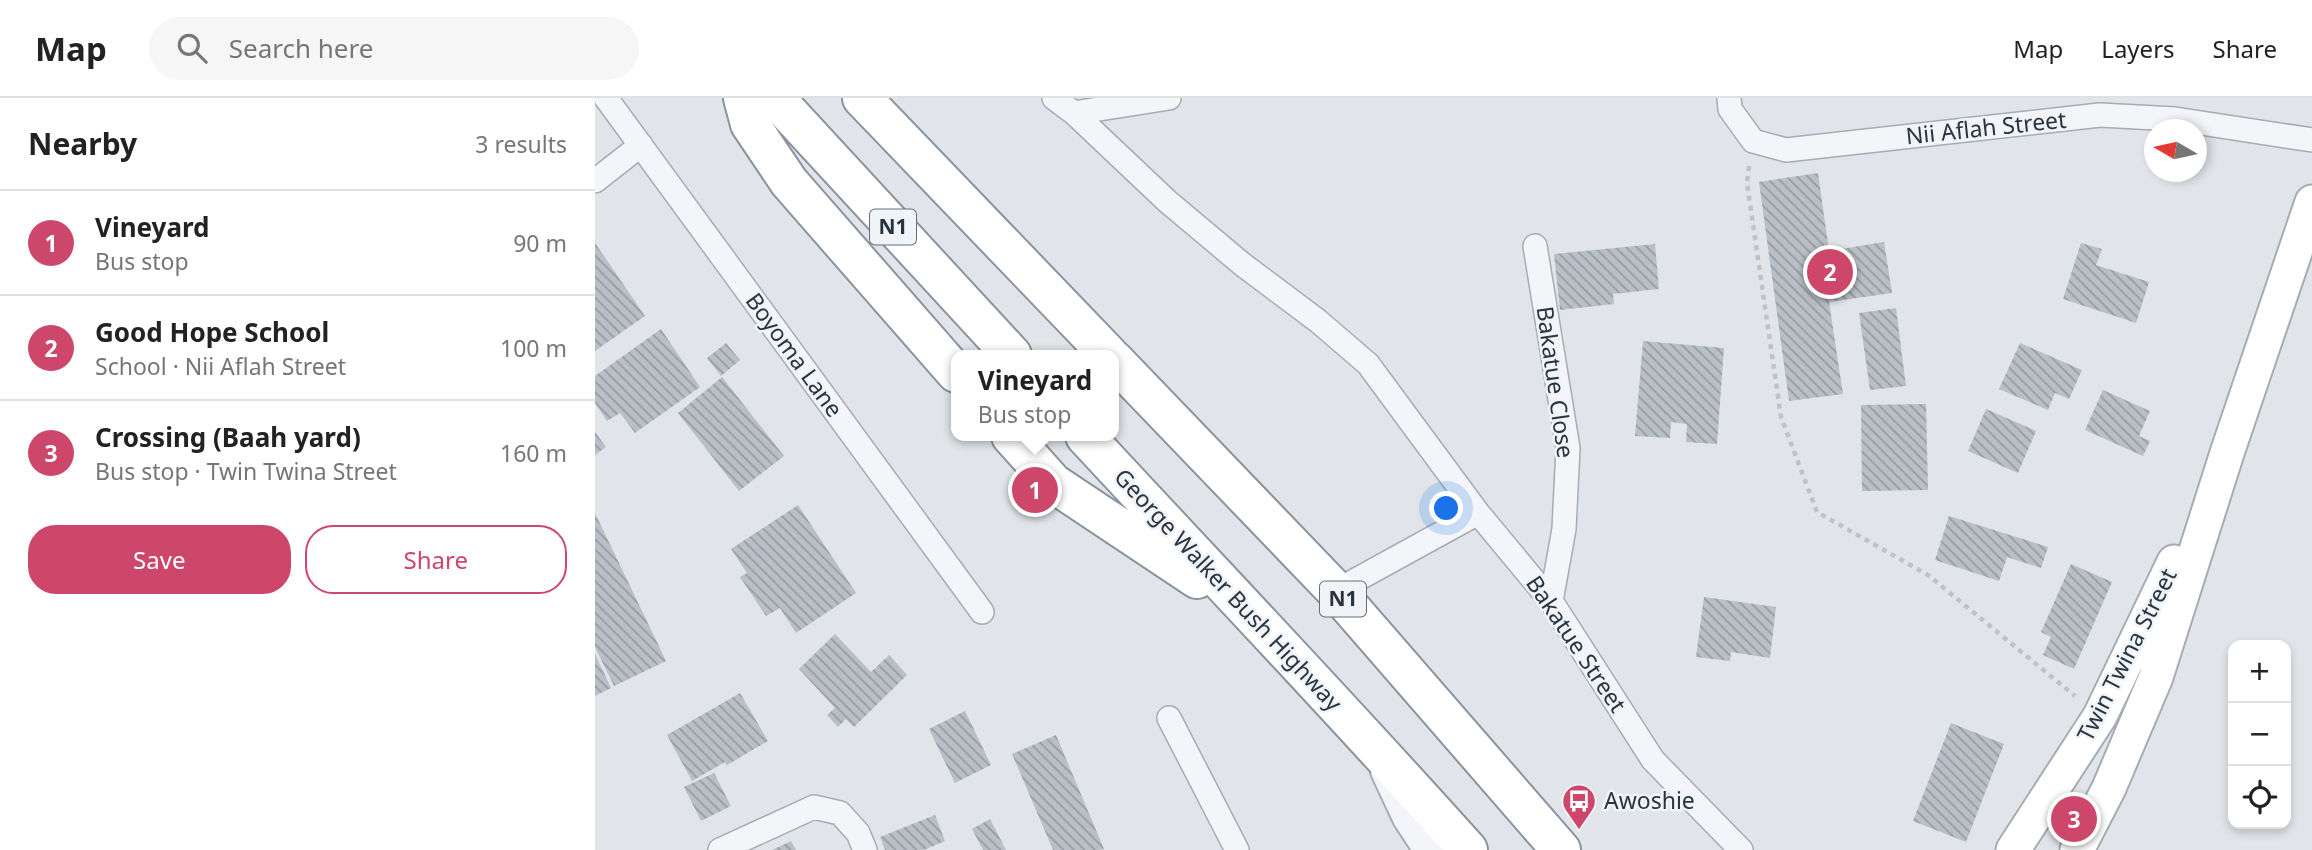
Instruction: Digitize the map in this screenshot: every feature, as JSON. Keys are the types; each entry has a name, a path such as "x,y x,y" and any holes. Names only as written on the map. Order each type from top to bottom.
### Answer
{"highway":[{"path":"743,98 750,124 789,182 951,367"},
{"name":"N1","path":"775,98 1006,350"},
{"path":"862,98 1104,350"},
{"name":"N1","path":"1119,365 1336,591 1561,850"},
{"path":"1015,441 1053,483 1248,612"},
{"name":"George Walker Bush Highway","path":"1091,441 1468,850"}],"main road":[{"name":"Twin Twina Street","path":"2077,850 2109,788 2156,677 2227,453 2312,202"},
{"name":"Twin Twina Street","path":"2013,850 2100,716 2227,453"}],"street":[{"name":"Boyoma Lane","path":"606,98 982,612"},
{"name":"Bakatue Street","path":"1054,98 1074,113 1167,201 1368,364 1478,513 1551,601 1653,760 1741,850"},
{"path":"1074,113 1169,98"},
{"path":"1729,98 1730,109 1753,141"},
{"name":"Nii Aflah Street","path":"1753,141 1786,150 2099,115 2175,119 2312,140"},
{"path":"595,181 641,145"},
{"name":"Bakatue Close","path":"1535,246 1568,448 1564,529 1551,601"},
{"path":"1336,591 1478,513"},
{"path":"1169,718 1237,850"},
{"name":"George Walker Bush Highway","path":"1372,743 1407,818 1428,850"},
{"path":"720,850 814,807 840,813 858,833 865,850"}],"path":[{"path":"1753,141 1747,183 1781,417 1817,512 1928,575 2100,716"}],"building":[{"path":"1818,173 1829,251 1884,242 1892,293 1829,302 1843,394 1789,401 1759,182"},
{"path":"595,243 645,316 595,351"},
{"path":"2081,243 2102,249 2096,265 2149,282 2136,323 2063,299"},
{"path":"1655,244 1659,289 1613,294 1614,304 1560,310 1554,254"},
{"path":"1896,308 1906,386 1870,390 1859,313"},
{"path":"661,329 700,387 635,433 620,413 607,421 595,403 595,376"},
{"path":"1643,341 1724,348 1717,444 1686,442 1687,424 1671,422 1670,438 1635,436"},
{"path":"726,343 740,360 721,376 707,358"},
{"path":"2020,343 2082,370 2069,399 2055,393 2048,410 1999,389"},
{"path":"722,377 784,456 739,491 678,413"},
{"path":"2103,390 2150,411 2139,436 2150,441 2143,456 2085,430"},
{"path":"1926,404 1928,490 1862,491 1861,405"},
{"path":"1986,409 2036,431 2018,473 1968,451"},
{"path":"595,432 606,447 595,455"},
{"path":"798,505 856,593 796,633 780,608 766,616 740,577 747,573 731,549"},
{"path":"595,513 666,661 614,686 595,647"},
{"path":"1949,516 2048,547 2041,568 2007,557 1999,581 1935,560"},
{"path":"2071,564 2112,582 2074,669 2043,655 2051,637 2041,632"},
{"path":"1704,597 1776,607 1770,658 1731,652 1730,661 1696,657"},
{"path":"835,634 871,672 889,655 907,675 854,727 846,719 838,727 827,715 835,708 799,669"},
{"path":"595,654 611,688 595,696"},
{"path":"740,693 768,741 727,765 725,762 692,781 667,735"},
{"path":"965,711 991,765 955,783 929,729"},
{"path":"1951,723 2004,744 1966,842 1913,821"},
{"path":"1056,735 1104,849 1053,850 1012,754"},
{"path":"714,773 731,806 701,821 684,787"},
{"path":"935,815 945,841 924,850 885,850 880,837"},
{"path":"990,819 1006,850 983,850 972,829"},
{"path":"791,841 796,850 772,850"}],"place":[{"name":"Good Hope School","path":"1830,272"},
{"name":"Vineyard","path":"1035,490"},
{"name":"Crossing (Baah yard)","path":"2074,819"},
{"name":"Awoshie","path":"1579,831"}]}
